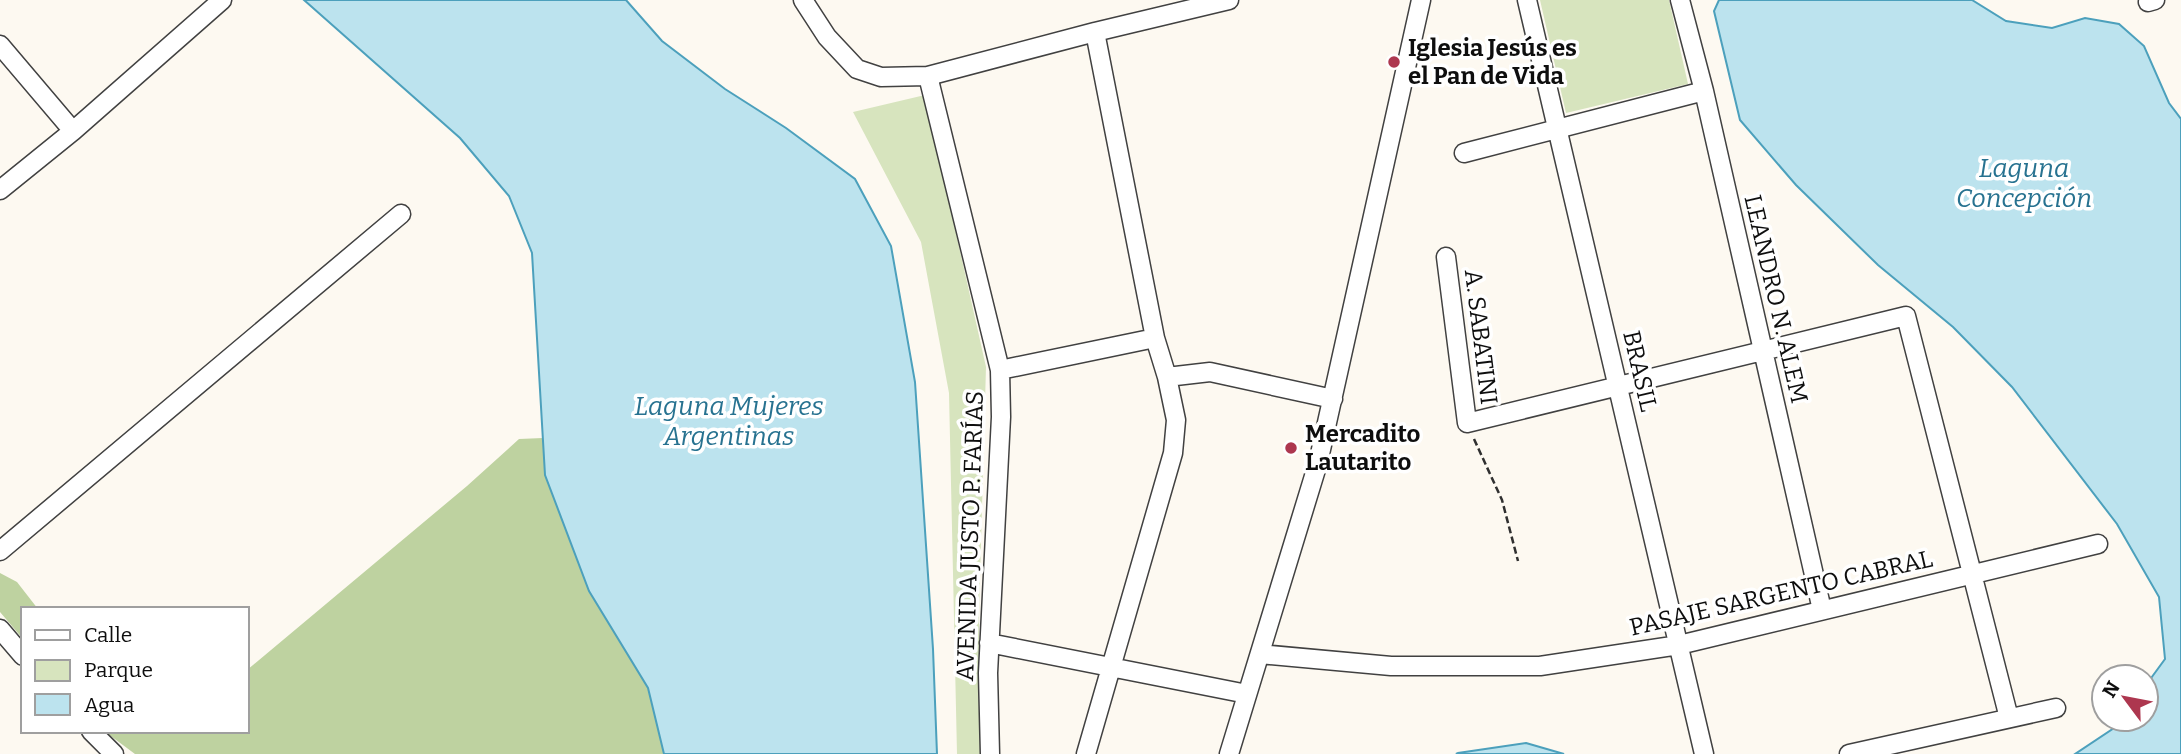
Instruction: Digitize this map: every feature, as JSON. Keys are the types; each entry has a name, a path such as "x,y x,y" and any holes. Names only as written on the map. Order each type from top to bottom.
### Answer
{"street":[{"path":"0,190 73,131 222,0"},
{"path":"803,0 827,37 857,69 881,77 928,76 1229,0"},
{"path":"1229,754 1318,463 1421,0"},
{"name":"BRASIL","path":"1527,0 1704,754"},
{"name":"LEANDRO N. ALEM","path":"1680,0 1822,610"},
{"path":"1086,754 1172,453 1176,420 1155,338 1096,32"},
{"path":"0,45 73,131"},
{"name":"AVENIDA JUSTO P. FARÍAS","path":"928,76 1000,370 1001,417 989,643 990,754"},
{"path":"1464,153 1703,91"},
{"path":"0,551 401,214"},
{"name":"A. SABATINI","path":"1446,257 1467,423"},
{"path":"1467,423 1906,316 2009,718"},
{"path":"1000,370 1155,338"},
{"path":"1167,377 1210,372 1333,399"},
{"name":"PASAJE SARGENTO CABRAL","path":"1260,654 1391,666 1540,666 1679,645 2098,544"},
{"path":"0,629 21,654"},
{"path":"989,643 1247,694"},
{"path":"1849,754 2056,708"},
{"path":"93,733 114,754"}],"path":[{"path":"1467,423 1502,500 1518,561"}],"green space":[{"path":"1540,0 1669,0 1688,84 1566,113"},
{"path":"925,95 986,367 979,614 980,754 957,754 949,393 921,242 853,112"},
{"path":"543,438 545,475 589,591 648,688 664,754 135,754 107,733 248,733 248,669 467,486 519,439"},
{"path":"0,573 17,582 36,607 21,607 21,637 0,612"}],"water":[{"name":"Laguna Mujeres Argentinas","path":"304,0 626,0 662,41 725,89 786,128 855,179 891,246 915,382 933,649 937,754 664,754 648,688 589,591 545,475 532,253 509,196 460,138"},
{"name":"Laguna Concepción","path":"1719,0 1972,0 2006,21 2052,28 2085,18 2119,24 2144,46 2169,103 2181,119 2181,754 2075,754 2106,733 2160,733 2160,666 2165,659 2159,597 2117,524 2012,387 1953,327 1878,265 1796,185 1740,120 1714,11"},
{"path":"1526,743 1564,754 1456,754 1458,753"}],"place":[{"name":"Iglesia Jesús es el Pan de Vida","path":"1394,62"},
{"name":"Mercadito Lautarito","path":"1291,448"}]}
